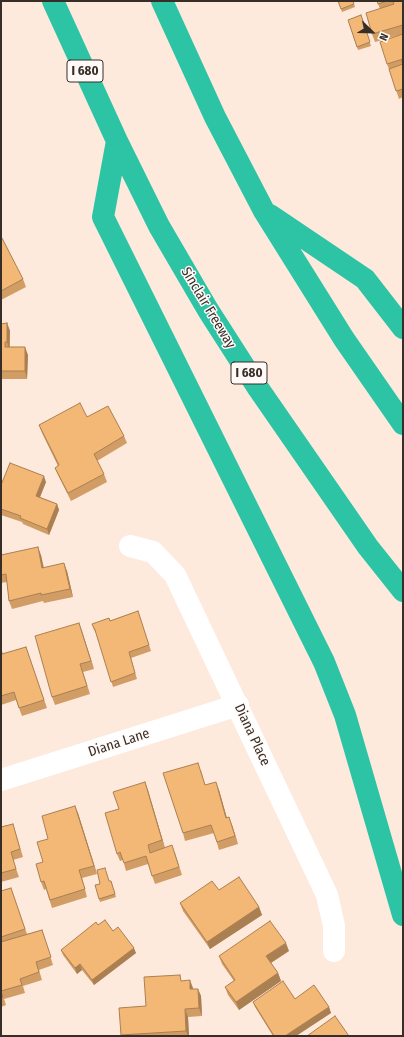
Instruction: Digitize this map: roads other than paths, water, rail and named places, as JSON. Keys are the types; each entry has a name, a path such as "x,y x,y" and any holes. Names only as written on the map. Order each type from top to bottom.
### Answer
{"highway":[{"name":"Sinclair Freeway","path":"53,1 117,141 159,226 216,323 258,388 368,548 403,591"},
{"path":"162,1 215,117 264,211 344,339 403,424"},
{"path":"117,141 103,217 324,662 345,715 403,915"},
{"path":"264,211 365,279 403,328"}],"street":[{"name":"Diana Place","path":"130,546 152,552 175,575 327,895 334,926 334,951"},
{"name":"Diana Lane","path":"1,780 238,705"}]}
